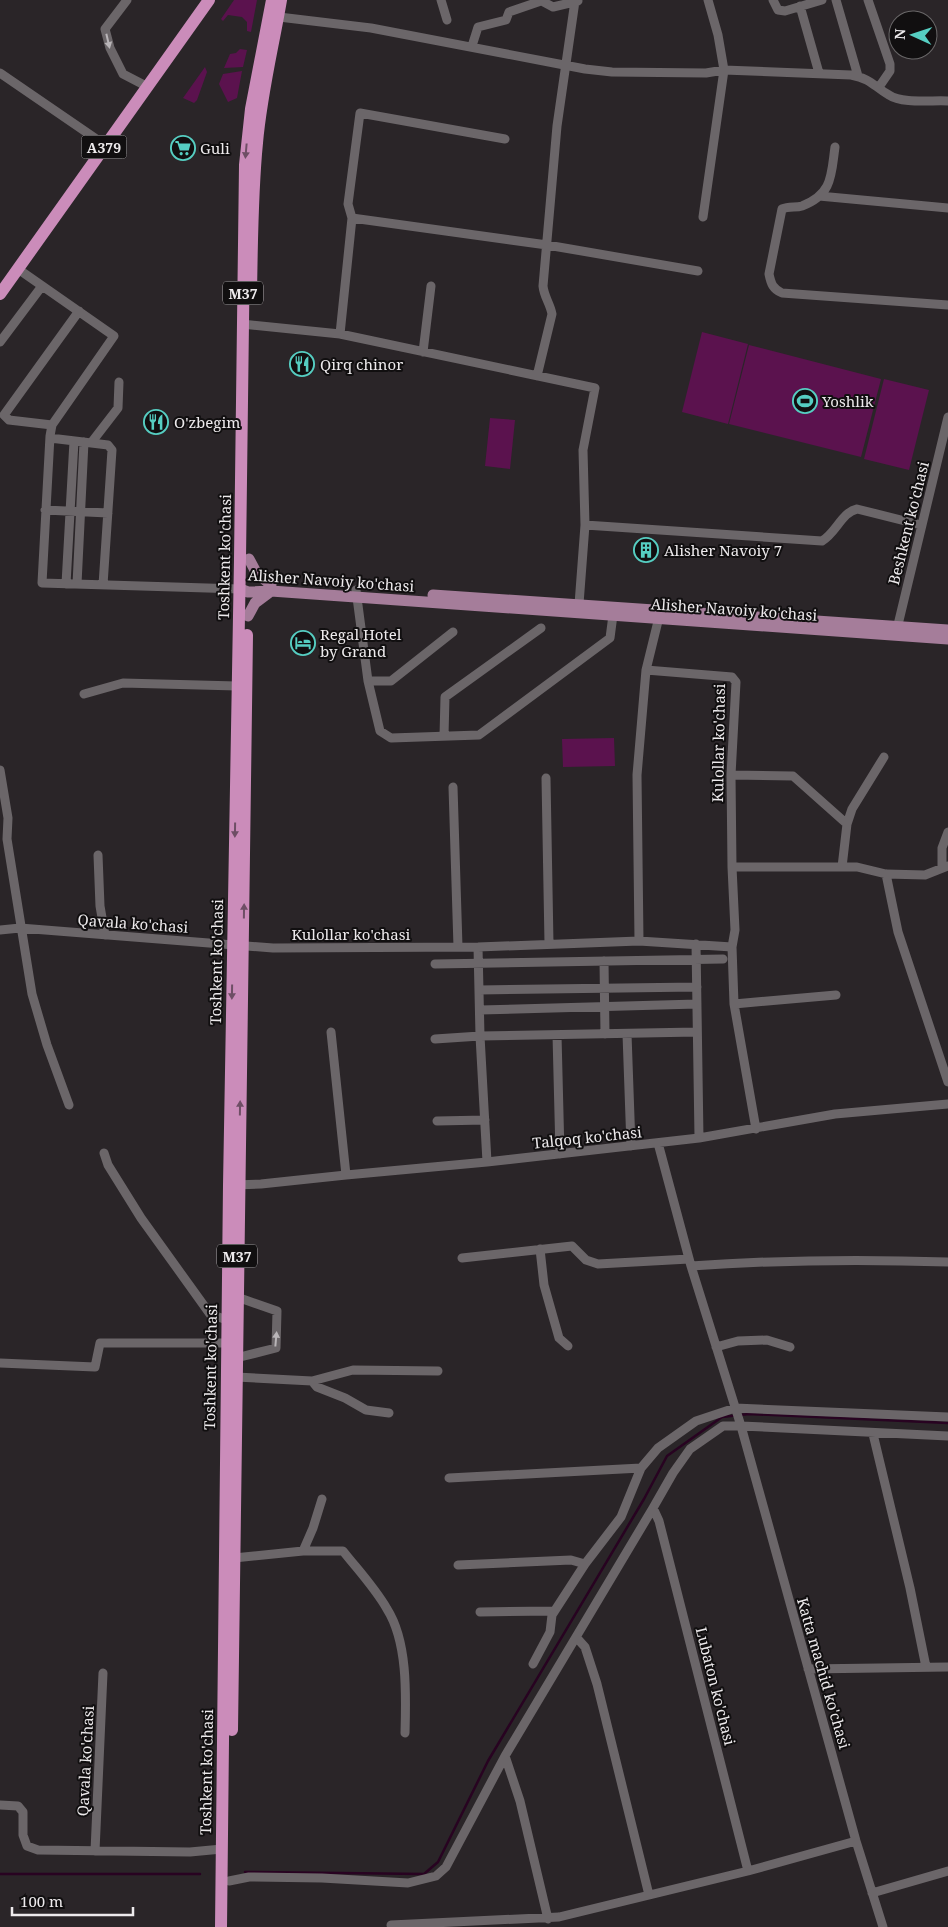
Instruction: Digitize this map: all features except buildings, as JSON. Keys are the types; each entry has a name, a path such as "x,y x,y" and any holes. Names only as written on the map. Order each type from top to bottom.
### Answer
{"highway":[{"name":"A379","path":"0,294 210,0"},
{"name":"Toshkent ko'chasi","path":"238,945 237,686 249,559 244,165 247,138 272,0"},
{"name":"Toshkent ko'chasi","path":"221,1927 227,1320 233,1185 248,616 245,589 246,324 257,142 281,0"},
{"name":"Toshkent ko'chasi","path":"229,1927 237,1297 233,1185"}],"main road":[{"path":"248,616 255,603 271,588 256,572 249,559"},
{"name":"Alisher Navoiy ko'chasi","path":"245,589 271,588 578,604 660,614 947,636"},
{"name":"Alisher Navoiy ko'chasi","path":"356,593 613,615 660,614"}],"street":[{"path":"127,0 105,29 110,48 123,74 148,87"},
{"path":"441,0 447,20"},
{"path":"702,217 724,70 718,35 708,0"},
{"path":"773,0 778,10 785,11 822,0"},
{"path":"836,0 858,76"},
{"path":"868,0 890,64 890,71 879,87"},
{"path":"472,46 478,27 506,20 509,12 541,1 553,7 578,1 557,126 543,286 544,296 550,305 552,314 537,376"},
{"path":"800,6 818,73"},
{"path":"278,17 371,28 472,46 566,66 612,72 706,73 724,70 858,76 865,78 890,96 902,100 948,101"},
{"path":"0,73 105,145"},
{"path":"340,334 352,218 348,204 360,113 505,139"},
{"path":"835,147 829,185 819,196 800,206 782,209 769,274 771,283 776,290 782,293 948,305"},
{"path":"819,196 948,208"},
{"path":"352,218 547,245 698,271"},
{"path":"18,269 114,336 52,425 42,583 245,589"},
{"path":"0,342 42,286"},
{"path":"423,352 431,286"},
{"path":"52,425 9,420 4,415 79,311"},
{"path":"246,324 340,334 595,388 584,450 585,525 578,604"},
{"path":"77,584 81,512 88,442 118,408 119,382"},
{"name":"Beshkent ko'chasi","path":"896,631 948,417"},
{"path":"50,438 108,445 112,450 104,585"},
{"path":"66,584 74,441"},
{"path":"585,525 822,541 830,536 846,514 857,509 921,525"},
{"path":"46,510 108,513"},
{"path":"356,593 368,681 380,732 391,738 478,735 610,638 613,615"},
{"path":"639,941 638,775 646,670 660,614"},
{"path":"444,736 445,697 541,628"},
{"path":"368,681 390,681 453,632"},
{"name":"Kulollar ko'chasi","path":"646,670 732,677 736,682 731,775 735,930 732,947 734,1004 756,1129"},
{"path":"84,694 123,683 237,686"},
{"path":"842,867 847,824 852,809 884,757"},
{"path":"0,770 8,818 7,839 32,994 47,1045 69,1105"},
{"path":"731,775 793,776 847,824"},
{"path":"546,778 549,944"},
{"path":"453,787 458,947"},
{"path":"732,867 857,867 886,874 924,875 945,866 942,848 948,832"},
{"path":"98,856 100,906 105,935"},
{"path":"886,874 898,932 948,1082"},
{"name":"Qavala ko'chasi","path":"0,930 20,928 238,945"},
{"name":"Kulollar ko'chasi","path":"238,945 273,948 478,947 639,941 732,947"},
{"path":"696,944 699,1138"},
{"path":"478,947 480,1036 487,1162"},
{"path":"435,964 723,959"},
{"path":"604,961 605,1034"},
{"path":"479,990 697,987"},
{"path":"734,1004 836,996"},
{"path":"480,1010 697,1004"},
{"path":"331,1032 346,1175"},
{"path":"435,1039 480,1036 698,1032"},
{"path":"627,1034 631,1146"},
{"path":"557,1035 560,1154"},
{"name":"Talqoq ko'chasi","path":"233,1185 487,1162 631,1146 699,1138 835,1114 948,1104"},
{"path":"437,1121 485,1120"},
{"name":"Katta machid ko'chasi","path":"658,1142 690,1262 741,1426 856,1841 883,1927"},
{"path":"104,1153 108,1165 141,1218 210,1314 227,1320"},
{"path":"462,1258 572,1246 586,1260 598,1264 769,1260 948,1262"},
{"path":"540,1250 544,1285 559,1338 568,1346"},
{"path":"236,1358 276,1348 278,1311 237,1297"},
{"path":"716,1347 738,1341 766,1340 790,1347"},
{"path":"0,1364 95,1367 100,1343 227,1343"},
{"path":"236,1377 312,1381 353,1370 438,1371"},
{"path":"312,1381 317,1387 345,1398 366,1410 389,1413"},
{"path":"533,1664 550,1632 554,1611 585,1564 621,1517 641,1468 658,1448 696,1421 735,1408 948,1417"},
{"path":"229,1881 249,1877 322,1878 408,1883 436,1876 446,1868 505,1756 673,1473 690,1449 723,1426 948,1436"},
{"path":"873,1434 910,1588 926,1667"},
{"path":"449,1478 641,1468"},
{"path":"303,1551 322,1499"},
{"name":"Lubaton ko'chasi","path":"653,1508 660,1521 748,1871"},
{"path":"234,1558 303,1551 343,1551 388,1610 401,1643 406,1691 405,1733"},
{"path":"458,1565 571,1560 585,1564"},
{"path":"480,1612 554,1611"},
{"path":"576,1636 584,1647 597,1684 649,1895"},
{"path":"808,1669 948,1667"},
{"name":"Qavala ko'chasi","path":"94,1851 103,1673"},
{"path":"505,1756 520,1801 548,1918"},
{"path":"0,1805 18,1806 23,1812 23,1835 27,1846 38,1850 190,1852 222,1849"},
{"path":"391,1925 548,1918 748,1871 856,1841"},
{"path":"872,1893 948,1871"}],"shaded area":[{"path":"234,0 257,0 251,32 247,31 247,22 242,17 228,15 223,21 221,19"},
{"path":"240,49 247,50 243,67 224,68 230,54 236,53"},
{"path":"205,67 207,72 197,100 194,103 183,98"},
{"path":"242,71 237,98 228,102 219,84 223,74"},
{"path":"702,332 748,344 728,424 682,412"},
{"name":"Yoshlik","path":"749,345 881,379 861,457 729,424"},
{"path":"884,379 929,390 909,470 864,459"},
{"path":"490,418 515,420 510,469 485,466"},
{"path":"614,738 615,766 563,767 562,739"}],"waterway":[{"path":"245,1872 424,1874 438,1862 488,1761 644,1499 667,1456 722,1417 749,1414 948,1423"},
{"path":"0,1874 200,1874"}],"place":[{"name":"Guli","path":"183,148"},
{"name":"Qirq chinor","path":"302,364"},
{"name":"Yoshlik","path":"805,401"},
{"name":"O'zbegim","path":"156,422"},
{"name":"Alisher Navoiy 7","path":"646,550"},
{"name":"Regal Hotel by Grand","path":"303,643"}]}
